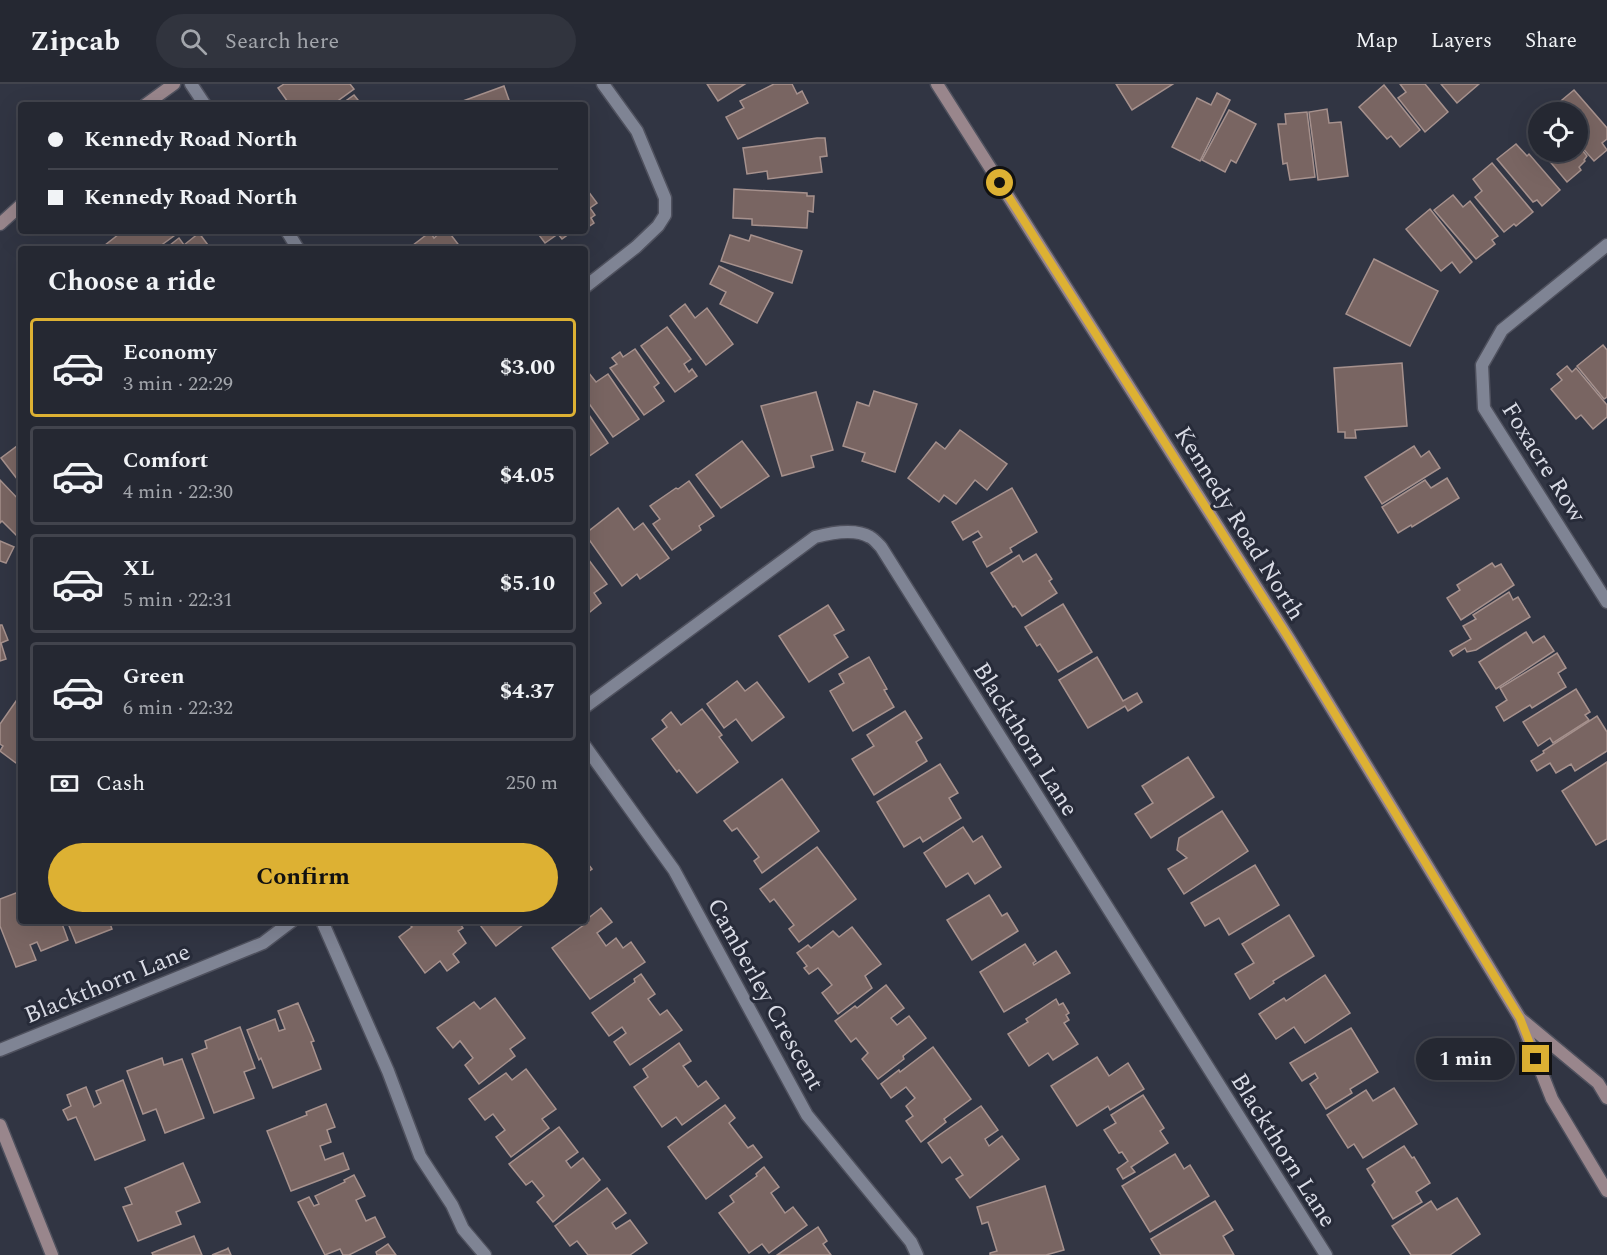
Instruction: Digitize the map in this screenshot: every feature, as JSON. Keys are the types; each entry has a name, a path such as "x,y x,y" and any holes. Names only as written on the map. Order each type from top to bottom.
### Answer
{"main road":[{"path":"150,102 174,84"},
{"name":"Kennedy Road North","path":"937,84 1290,640 1520,1018 1552,1099 1607,1191"},
{"path":"0,225 18,208"},
{"name":"Kennedy Road North","path":"1520,1018 1598,1083 1607,1098"},
{"path":"0,1125 52,1255"}],"street":[{"path":"191,84 203,102"},
{"path":"588,285 636,247 658,226 665,215 665,198 637,131 603,84"},
{"name":"Foxacre Row","path":"1607,244 1502,330 1482,365 1484,408 1607,602"},
{"name":"Blackthorn Lane","path":"588,705 815,537 833,532 871,537 881,547 1326,1255"},
{"name":"Camberley Crescent","path":"588,750 674,870 807,1115 911,1242 917,1255"},
{"name":"Blackthorn Lane","path":"0,1050 263,943 288,924"},
{"path":"323,924 388,1071 420,1156 452,1206 463,1229 485,1255"}],"building":[{"path":"284,84 350,84 354,89 336,102 288,102 278,88"},
{"path":"707,84 745,84 718,101"},
{"path":"774,84 792,84 797,94 802,91 808,103 738,139 726,117 744,108 740,101"},
{"path":"1116,84 1173,84 1132,110"},
{"path":"1400,84 1425,84 1448,112 1425,132 1398,98 1406,92"},
{"path":"1441,84 1479,84 1457,103"},
{"path":"1384,85 1420,130 1400,147 1391,136 1387,139 1359,107"},
{"path":"504,86 510,102 460,102"},
{"path":"1574,90 1584,102 1560,102"},
{"path":"1217,93 1230,100 1200,161 1172,147 1197,98 1211,105"},
{"path":"354,95 360,102 344,102"},
{"path":"1588,106 1607,128 1607,139 1602,143 1607,150 1594,161 1588,154"},
{"path":"1327,109 1329,123 1341,122 1348,176 1318,180 1309,112"},
{"path":"1229,110 1256,124 1236,163 1231,160 1225,172 1202,160"},
{"path":"1307,112 1315,177 1290,180 1287,163 1283,164 1278,124 1286,124 1285,114"},
{"path":"825,138 827,156 820,157 822,172 768,179 767,171 747,174 743,148"},
{"path":"1516,144 1528,155 1528,162 1536,162 1560,190 1542,206 1537,200 1533,202 1497,159"},
{"path":"1550,162 1584,162 1579,167 1581,170 1567,182"},
{"path":"1492,163 1533,212 1516,226 1514,224 1504,232 1475,197 1482,191 1473,179"},
{"path":"734,189 807,193 807,196 814,196 813,212 808,211 807,228 752,225 752,219 733,218"},
{"path":"588,191 597,203 590,208 595,215 591,218 594,223 588,227"},
{"path":"1453,195 1463,207 1470,201 1498,236 1492,240 1495,244 1476,259 1434,210"},
{"path":"1430,209 1472,262 1460,273 1452,262 1441,271 1406,229"},
{"path":"119,234 177,234 160,246 104,246"},
{"path":"200,234 209,246 169,246 179,238 184,245"},
{"path":"427,234 431,234 434,238 439,234 450,234 459,246 412,246"},
{"path":"538,234 558,234 545,243"},
{"path":"558,234 569,234 562,239"},
{"path":"730,235 749,241 751,235 802,251 792,283 721,261"},
{"path":"1374,259 1438,291 1410,346 1346,314"},
{"path":"719,266 773,293 757,323 720,304 726,292 710,284"},
{"path":"685,304 695,318 707,308 733,344 706,365 670,316"},
{"path":"667,327 691,359 684,364 689,372 692,369 697,376 675,392 641,346"},
{"path":"1603,345 1607,350 1607,397 1604,399 1577,366"},
{"path":"635,349 659,383 654,387 664,401 644,415 610,368 617,364 612,358 620,352 623,357"},
{"path":"1402,363 1407,426 1355,430 1356,438 1345,438 1345,432 1338,432 1334,368"},
{"path":"1567,366 1572,372 1576,368 1607,405 1607,417 1593,429 1581,415 1576,419 1551,389 1562,380 1557,374"},
{"path":"588,372 596,382 608,374 639,419 613,437 588,402"},
{"path":"874,391 917,404 895,472 862,461 865,453 843,446 857,402 869,406"},
{"path":"816,392 833,450 811,456 814,467 782,476 761,406"},
{"path":"588,413 608,443 588,457"},
{"path":"960,430 1007,464 987,490 975,480 956,504 944,495 939,502 908,478 936,442 945,449"},
{"path":"742,441 769,476 721,508 696,475"},
{"path":"18,445 18,480 1,458"},
{"path":"1414,446 1421,457 1429,451 1440,468 1382,504 1365,477"},
{"path":"1447,478 1459,498 1398,533 1382,507 1425,480 1431,488"},
{"path":"0,480 18,499 18,533 16,535 2,521 0,523"},
{"path":"689,481 714,516 699,526 701,530 672,550 653,524 660,519 650,506"},
{"path":"1012,488 1037,532 1010,548 1012,552 987,567 973,542 982,537 978,531 963,540 952,522"},
{"path":"618,508 634,530 643,523 669,558 640,579 637,574 622,586 588,538 588,532"},
{"path":"0,541 14,547 6,563 0,561"},
{"path":"1036,554 1052,579 1049,581 1057,593 1022,616 1015,606 1013,607 991,573 1019,555 1023,562"},
{"path":"588,559 607,584 594,593 601,603 588,614"},
{"path":"1492,563 1495,567 1501,564 1514,585 1461,620 1447,598 1460,590 1457,585"},
{"path":"1509,592 1513,600 1518,597 1530,617 1476,650 1467,652 1465,648 1453,656 1450,651 1471,639 1463,626 1476,619 1473,615"},
{"path":"1063,604 1092,652 1058,672 1040,644 1037,646 1025,627"},
{"path":"828,605 844,630 834,635 848,657 809,682 779,636"},
{"path":"0,625 8,640 1,643 6,659 0,661"},
{"path":"1526,632 1533,643 1544,636 1554,651 1496,689 1479,662"},
{"path":"1557,653 1566,668 1558,673 1566,687 1532,708 1530,705 1504,721 1496,707 1507,700 1500,688"},
{"path":"869,657 894,707 853,731 830,691 844,683 839,674"},
{"path":"1097,657 1123,701 1137,693 1142,702 1128,711 1125,706 1088,728 1059,680"},
{"path":"737,681 745,691 757,682 784,717 752,741 736,719 724,728 707,704"},
{"path":"1576,689 1590,712 1585,715 1589,720 1553,743 1550,738 1538,746 1523,722"},
{"path":"18,698 18,760 16,763 0,751 3,746 0,744 0,724"},
{"path":"702,709 722,735 719,737 738,762 697,793 679,770 677,772 652,739 667,727 662,720 671,712 681,725"},
{"path":"905,711 922,738 916,742 927,761 874,795 852,759 874,746 867,735"},
{"path":"1597,716 1607,732 1607,751 1575,771 1571,764 1556,773 1550,763 1537,771 1531,761"},
{"path":"1188,757 1214,797 1151,838 1135,814 1153,803 1142,786"},
{"path":"1607,762 1607,839 1596,845 1562,791"},
{"path":"940,764 958,793 949,798 961,818 923,842 920,837 904,847 877,802"},
{"path":"782,779 819,831 762,873 754,861 759,857 737,828 732,831 724,821"},
{"path":"1222,811 1248,851 1184,894 1168,869 1187,858 1177,850 1179,838"},
{"path":"963,827 973,842 982,836 1001,867 975,884 968,873 946,887 924,853"},
{"path":"817,847 856,899 799,942 789,929 794,925 774,899 770,902 760,889"},
{"path":"1255,865 1279,905 1229,935 1219,918 1205,926 1191,903"},
{"path":"18,892 18,924 62,924 68,940 41,951 37,942 30,945 36,960 16,967 0,926 0,899"},
{"path":"989,895 1002,916 1007,913 1018,931 972,960 947,920"},
{"path":"601,908 612,922 597,933 606,946 616,938 623,948 631,942 645,962 590,999 552,948 588,924 588,918"},
{"path":"1289,915 1314,956 1273,981 1274,983 1250,999 1235,974 1254,963 1242,944"},
{"path":"68,924 110,924 112,929 76,943"},
{"path":"409,924 460,924 463,928 458,931 466,943 453,954 459,962 447,971 440,961 425,973 399,937 412,927"},
{"path":"479,924 524,924 496,946"},
{"path":"852,927 881,964 865,976 872,988 838,1014 822,993 832,985 818,968 809,974 804,968 807,966 797,953 808,945 811,948 833,931 839,937"},
{"path":"1025,944 1036,961 1034,965 1056,951 1070,973 1004,1012 980,972"},
{"path":"641,974 655,994 648,999 660,1015 667,1010 682,1030 630,1065 614,1042 626,1033 622,1027 609,1036 592,1013 635,982 634,979"},
{"path":"1325,975 1350,1013 1305,1043 1294,1027 1276,1039 1259,1014 1284,998 1286,1001"},
{"path":"886,985 904,1008 891,1018 897,1025 909,1016 926,1038 878,1079 862,1059 868,1053 856,1038 851,1042 835,1021 855,1006 857,1008"},
{"path":"495,998 525,1038 510,1049 515,1056 479,1084 465,1065 473,1058 460,1041 453,1048 437,1028 474,1002 480,1009"},
{"path":"1056,999 1059,1005 1063,1003 1069,1013 1066,1015 1069,1020 1064,1023 1078,1044 1053,1060 1048,1053 1029,1066 1008,1034 1028,1022 1026,1019"},
{"path":"298,1003 314,1041 311,1042 321,1069 273,1088 247,1030 275,1019 279,1031 285,1029 278,1011"},
{"path":"240,1027 255,1068 244,1072 254,1098 214,1113 192,1054 207,1048 205,1041"},
{"path":"1351,1028 1378,1072 1350,1089 1352,1093 1326,1109 1310,1084 1318,1078 1315,1073 1302,1081 1290,1063"},
{"path":"679,1043 691,1061 683,1066 698,1087 706,1081 719,1098 682,1125 676,1117 662,1127 634,1087 648,1077 643,1069"},
{"path":"933,1047 971,1099 944,1119 946,1122 921,1142 906,1121 913,1116 906,1106 915,1098 906,1087 891,1098 881,1084"},
{"path":"1097,1057 1109,1076 1128,1063 1144,1089 1110,1110 1108,1106 1077,1126 1051,1086"},
{"path":"162,1058 164,1065 182,1059 204,1118 165,1133 156,1109 143,1114 127,1071"},
{"path":"526,1069 556,1109 542,1119 549,1128 511,1157 496,1137 505,1130 493,1114 485,1120 469,1099 506,1073 512,1080"},
{"path":"123,1080 145,1140 95,1160 76,1117 68,1120 63,1110 71,1106 67,1095 86,1087 94,1107 101,1103 96,1091"},
{"path":"1394,1088 1417,1124 1363,1158 1354,1144 1348,1148 1327,1115 1366,1090 1373,1101"},
{"path":"1143,1095 1164,1128 1160,1131 1168,1143 1131,1167 1135,1172 1123,1179 1117,1169 1128,1161 1122,1152 1119,1153 1104,1130 1116,1123 1111,1115"},
{"path":"326,1104 335,1127 327,1130 331,1142 320,1146 325,1160 343,1153 349,1169 291,1191 267,1131 307,1115 306,1112"},
{"path":"725,1105 735,1118 729,1123 748,1148 753,1145 762,1157 706,1199 668,1147"},
{"path":"981,1106 998,1130 985,1139 989,1146 1002,1136 1019,1159 970,1198 956,1179 963,1175 950,1157 942,1163 928,1143"},
{"path":"559,1127 578,1152 566,1161 571,1168 583,1158 600,1180 553,1222 537,1202 544,1196 532,1181 526,1185 509,1164"},
{"path":"1404,1146 1412,1158 1414,1157 1430,1183 1416,1192 1422,1202 1393,1219 1372,1185 1375,1182 1367,1169"},
{"path":"1175,1154 1184,1169 1190,1165 1209,1196 1150,1232 1122,1186"},
{"path":"183,1163 200,1202 176,1212 181,1224 138,1241 123,1207 132,1204 125,1188"},
{"path":"764,1167 779,1187 771,1193 785,1213 793,1207 807,1225 769,1253 762,1244 749,1253 719,1213 734,1202 730,1196 757,1176 756,1174"},
{"path":"354,1175 365,1196 356,1200 366,1221 375,1217 385,1237 349,1255 343,1255 340,1249 325,1255 298,1202 309,1197 314,1206 319,1204 315,1196 345,1182 344,1180"},
{"path":"1045,1186 1064,1250 1046,1255 990,1255 997,1251 988,1222 982,1224 977,1207"},
{"path":"607,1188 626,1213 612,1223 616,1229 630,1220 647,1243 630,1255 588,1255 577,1241 570,1246 555,1226"},
{"path":"1457,1198 1480,1234 1450,1255 1411,1255 1392,1226 1431,1201 1437,1210"},
{"path":"1215,1201 1233,1230 1223,1236 1234,1255 1161,1255 1151,1239"},
{"path":"818,1227 827,1241 823,1244 831,1255 777,1255"},
{"path":"194,1236 202,1255 153,1255 152,1253"},
{"path":"388,1244 396,1255 377,1255 376,1252"},
{"path":"227,1249 231,1255 212,1255"}],"route":[{"path":"1000,183 1302,660 1520,1018 1536,1059"}]}
